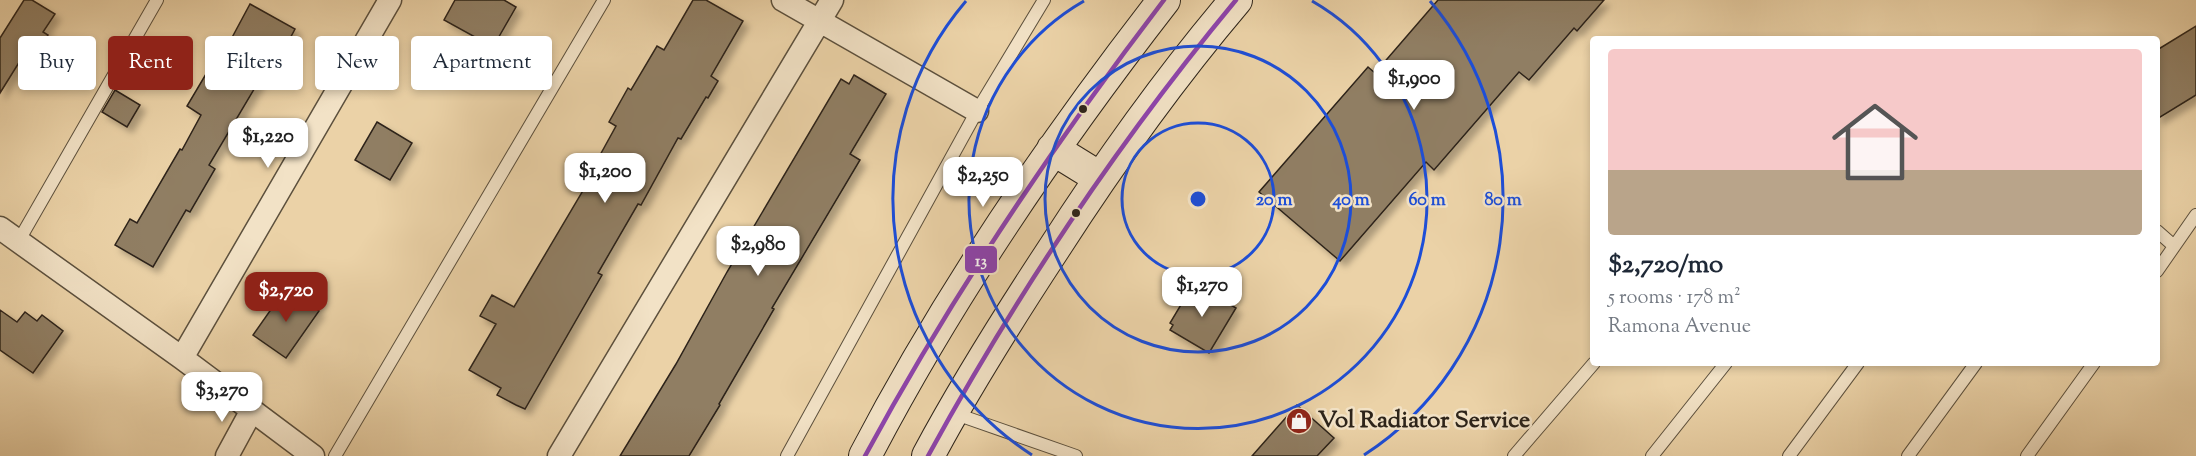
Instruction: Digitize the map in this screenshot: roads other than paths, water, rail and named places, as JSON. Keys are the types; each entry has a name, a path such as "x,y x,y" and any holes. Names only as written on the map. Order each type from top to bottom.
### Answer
{"main road":[{"path":"865,456 897,394 973,270 1053,148 1164,0"},
{"path":"928,456 1006,320 1100,178 1144,117 1236,0"},
{"path":"1053,148 1100,178"}],"street":[{"path":"182,358 390,0"},
{"path":"783,0 977,111"},
{"path":"559,456 831,0"},
{"path":"0,228 182,358 313,456"},
{"path":"227,456 252,410"}],"lane":[{"path":"18,242 157,0"},
{"path":"335,456 604,0"},
{"path":"787,456 977,111 1044,0"},
{"path":"2160,267 2196,215"},
{"path":"2160,234 2174,246"},
{"path":"1514,456 1591,366"},
{"path":"1652,456 1724,366"},
{"path":"1789,456 1856,366"},
{"path":"1908,456 1974,366"},
{"path":"2027,456 2092,366"},
{"path":"952,413 1043,451 1076,456"}],"place":[{"name":"Vol Radiator Service","path":"1299,421"}]}
